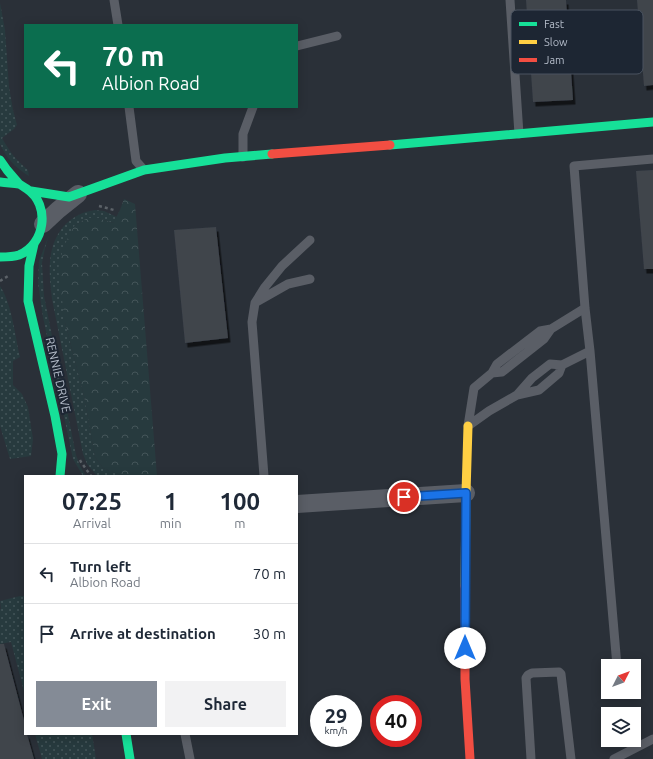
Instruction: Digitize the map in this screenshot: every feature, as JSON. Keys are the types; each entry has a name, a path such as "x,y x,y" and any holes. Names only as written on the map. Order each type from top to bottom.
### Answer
{"street":[{"path":"30,191 69,197 144,170 225,158 406,144 653,122"},
{"path":"0,160 19,184 30,191 36,198 41,206 43,224"},
{"path":"0,182 8,181 19,184"},
{"path":"43,224 78,194"},
{"name":"RENNIE DRIVE","path":"43,224 40,235 34,244 30,266 28,301 55,416 62,454 60,475"},
{"path":"1,260 5,257 16,256 26,251 34,244"},
{"name":"RENNIE DRIVE","path":"21,289 28,301"},
{"path":"468,426 466,493 465,679 470,759"},
{"name":"RENNIE DRIVE","path":"62,454 69,466"},
{"path":"298,504 466,493"},
{"path":"126,735 130,759"}],"lane":[{"path":"114,0 118,24"},
{"path":"510,0 511,15"},
{"path":"298,46 337,36"},
{"path":"515,74 519,134"},
{"path":"129,108 136,161 144,170"},
{"path":"243,157 243,134 253,108"},
{"path":"617,659 585,308 574,166 653,159"},
{"path":"264,475 252,322 255,303 282,266 310,240"},
{"path":"255,303 288,284 310,280"},
{"path":"468,426 474,388 492,373 497,364 540,331 551,329 585,308"},
{"path":"517,395 532,378 550,364 562,365 590,351"},
{"path":"468,426 489,411 517,395 538,390 559,373 562,365"},
{"path":"531,759 526,678 532,673 559,672 562,679 571,759"},
{"path":"185,735 190,759"},
{"path":"614,759 653,739"}],"path":[{"path":"96,206 114,210"},
{"path":"79,455 81,462 90,475"}],"green space":[{"path":"0,3 5,30 9,87 17,125 2,138 13,155 28,170 29,176 12,163 0,144"},
{"path":"124,199 135,204 157,475 120,475 103,468 95,457 84,396 65,322 58,268 64,246 74,226 87,218 98,218 113,223"},
{"path":"95,210 104,211 117,217 113,223 98,218 87,218 74,226 65,322 84,396 95,457 103,468 120,475 96,475 87,464 83,454 52,299 50,262 54,244 66,223 86,212"},
{"path":"49,235 42,263 44,296 76,455 85,475 82,475 73,459 43,317 38,283 39,261"},
{"path":"0,286 4,293 13,320 20,357 13,361 13,385 22,394 28,407 33,439 31,456 10,459 0,426"},
{"path":"24,596 24,691 11,642 0,644 0,601"},
{"path":"35,735 92,735 96,759 42,759"}],"building":[{"path":"526,0 566,0 567,10 527,10"},
{"path":"637,0 653,0 653,85 644,86 643,10 638,10"},
{"path":"531,74 571,74 573,100 533,102"},
{"path":"653,170 653,269 644,269 636,171"},
{"path":"216,227 228,338 185,343 174,230"},
{"path":"0,644 4,644 24,720 24,735 27,735 34,759 0,759"}],"traffic: fast":[{"path":"390,145 653,122"},
{"path":"31,191 69,197 144,170 225,158 272,154"},
{"path":"0,160 19,184"},
{"path":"0,182 19,184 27,189 35,196 40,205 42,214 42,224 35,243 28,250 17,256 0,257"},
{"path":"34,244 29,266 28,301 55,416 62,454 60,475"},
{"path":"126,735 130,759"}],"traffic: slow":[{"path":"465,586 468,426"}],"traffic: jam":[{"path":"272,154 390,145"},
{"path":"465,586 465,679 470,759"}],"route":[{"path":"404,497 466,493 465,648"}]}
